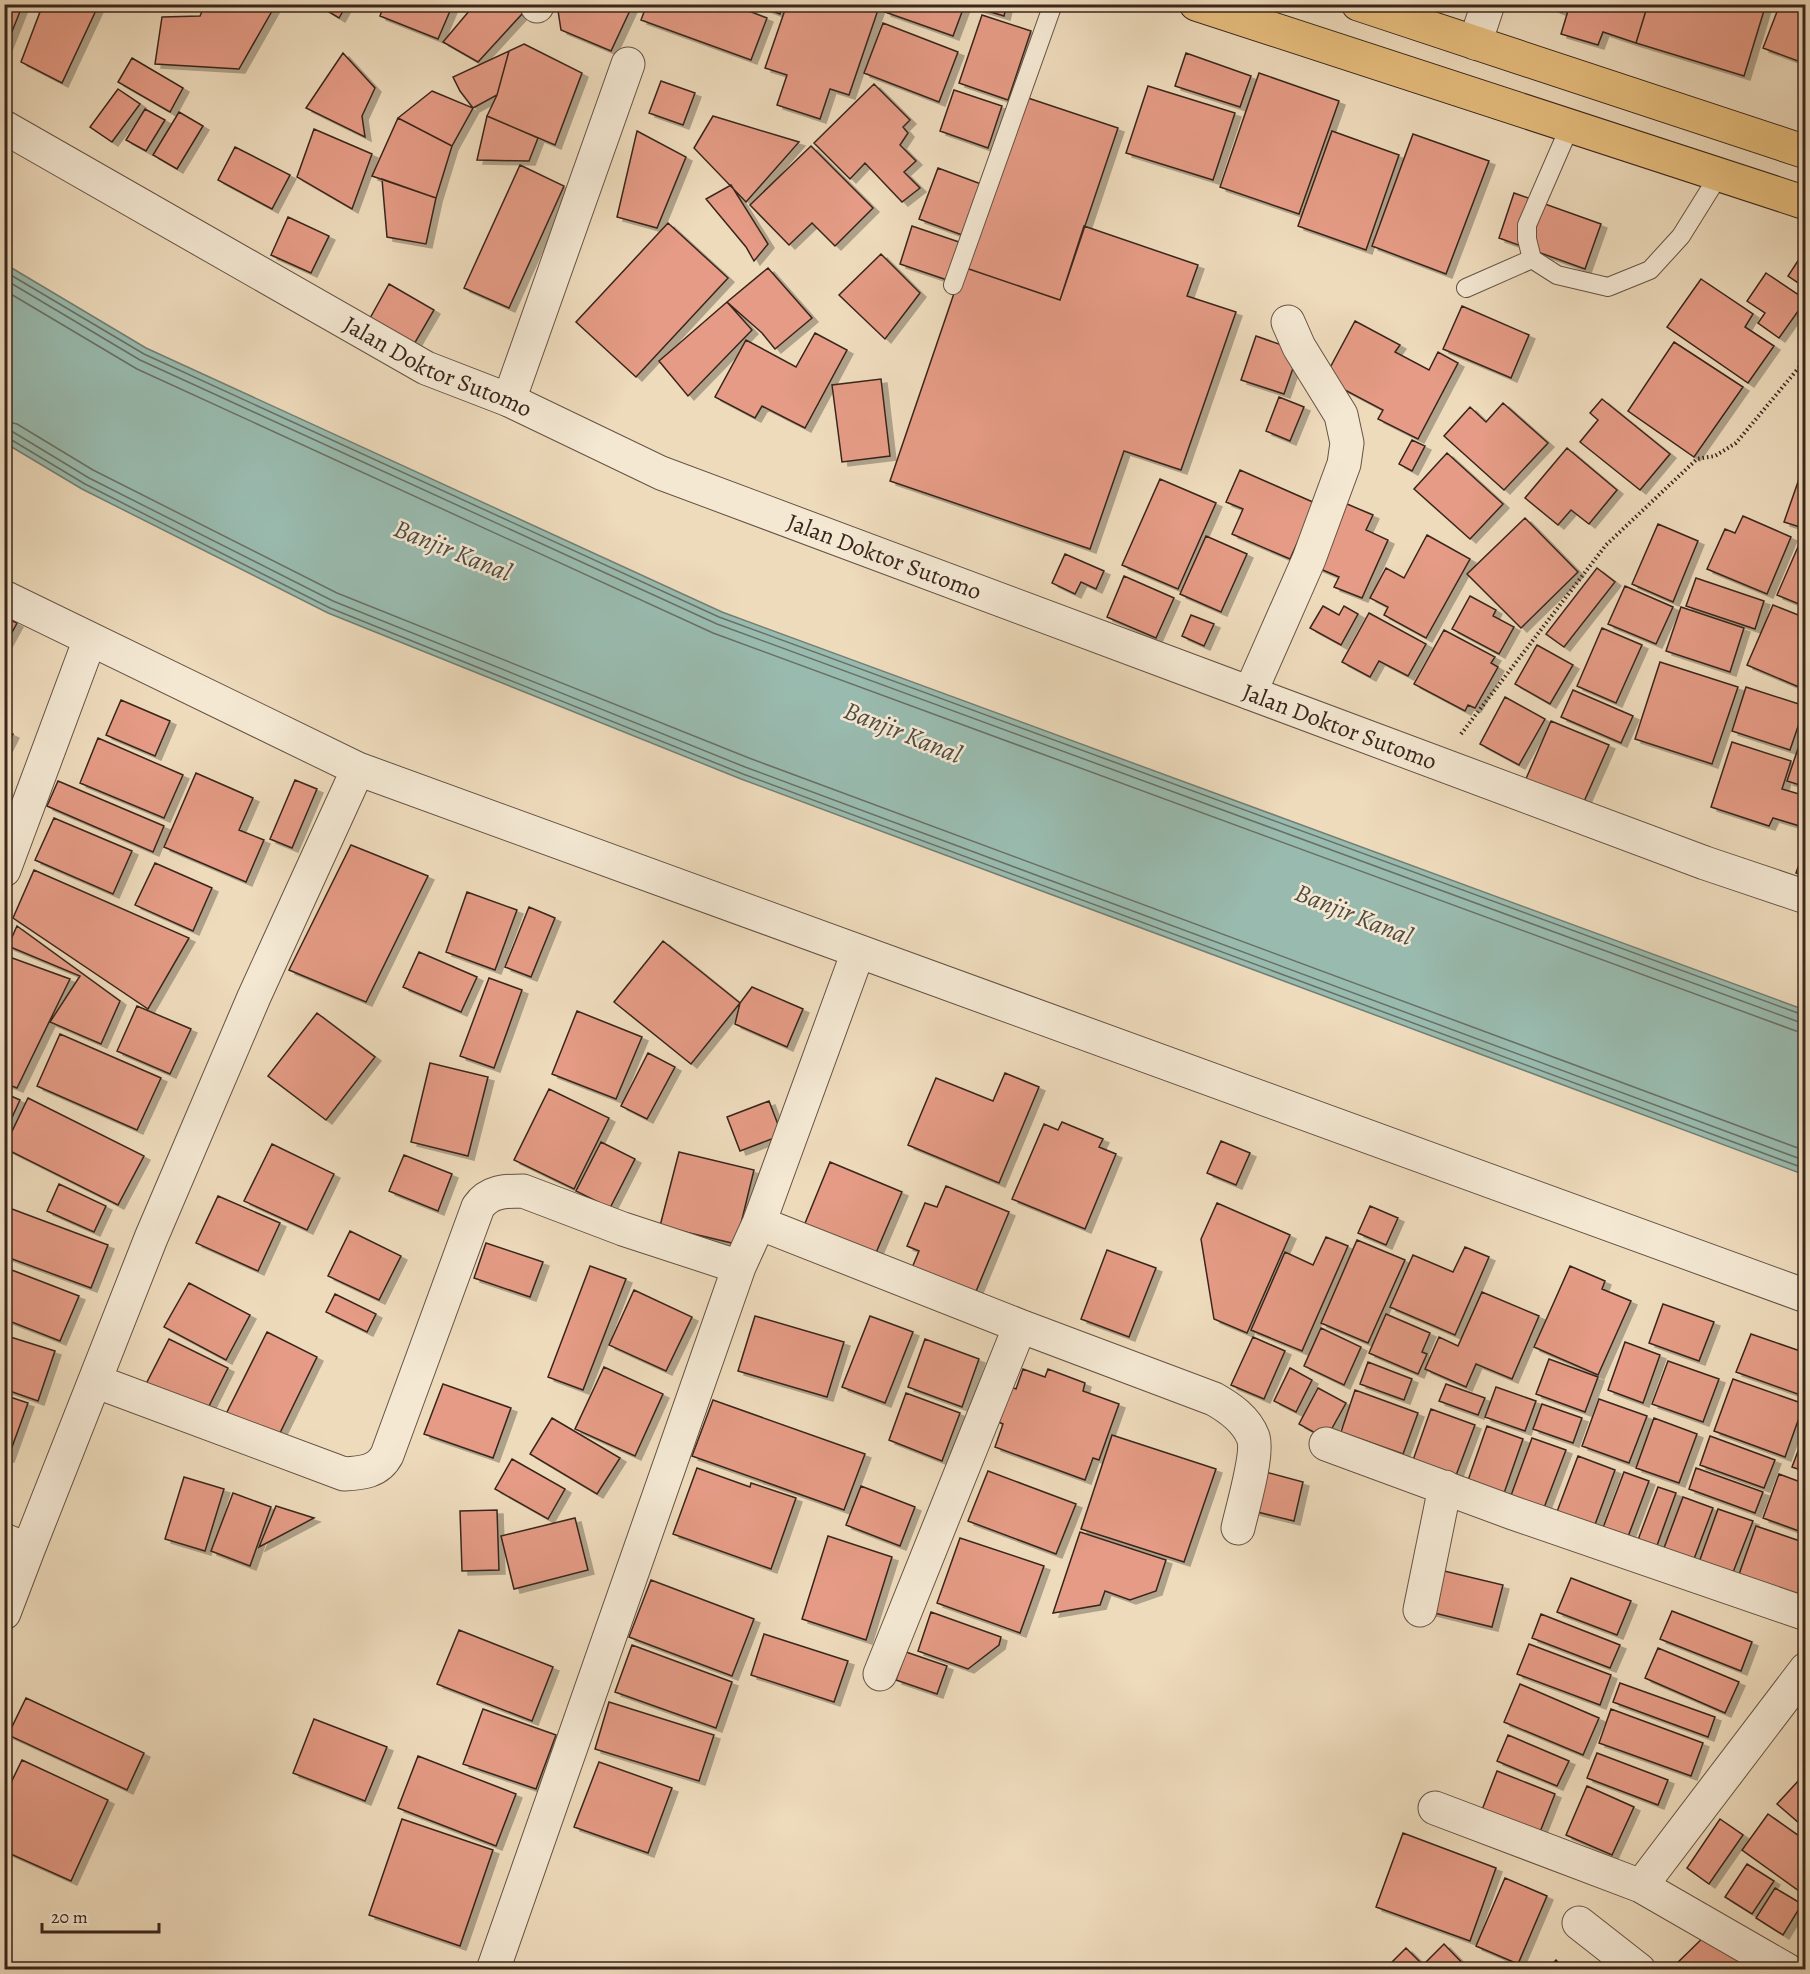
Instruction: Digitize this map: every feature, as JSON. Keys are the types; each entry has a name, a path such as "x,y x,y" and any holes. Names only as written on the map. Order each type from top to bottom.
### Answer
{"main road":[{"path":"1196,4 1806,203"},
{"path":"1358,4 1806,152"}],"street":[{"path":"1475,43 1488,4"},
{"path":"509,400 628,64"},
{"name":"Jalan Doktor Sutomo","path":"4,127 426,368 509,400 661,473 1705,863 1806,897"},
{"path":"1251,693 1309,559 1344,464 1347,443 1341,415 1299,347 1288,322"},
{"path":"4,597 358,769 1806,1296"},
{"path":"4,870 90,639"},
{"path":"4,1613 16,1545 95,1382 152,1238 254,997 358,769"},
{"path":"493,1970 739,1268 759,1223 858,952"},
{"path":"95,1382 344,1473 365,1473 382,1463 387,1455 478,1207 493,1194 523,1191 623,1229 739,1268"},
{"path":"759,1223 1020,1326 1214,1399 1232,1410 1245,1423 1254,1438 1254,1454 1238,1528"},
{"path":"880,1674 1020,1326"},
{"path":"1326,1444 1806,1614"},
{"path":"1420,1610 1445,1487"},
{"path":"1641,1886 1806,1669"},
{"path":"1435,1808 1641,1886 1787,1970"},
{"path":"1579,1923 1639,1970"},
{"path":"1797,1970 1806,1967"}],"lane":[{"path":"953,285 1053,4"},
{"path":"1570,126 1527,225 1527,239 1532,259 1557,274 1608,287 1650,270 1681,236 1719,175"},
{"path":"1466,288 1532,259"}],"path":[{"path":"1441,764 1449,749 1606,545 1697,459 1715,456 1736,443 1806,359"}],"water":[{"name":"Banjir Kanal","path":"5,264 146,348 722,612 1805,1010 1805,1175 741,779 328,613 82,489 5,443"}],"building":[{"path":"4,4 23,4 5,49 4,49"},
{"path":"43,4 99,4 62,83 21,62"},
{"path":"205,4 276,4 239,69 155,64 162,17 200,16"},
{"path":"316,4 347,4 339,18"},
{"path":"384,4 453,4 438,39 380,16"},
{"path":"475,4 526,4 522,14 478,62 443,42"},
{"path":"557,4 633,4 611,51 561,30"},
{"path":"647,4 731,4 767,18 751,60 641,20"},
{"path":"754,4 783,4 780,14"},
{"path":"787,4 880,4 849,95 830,89 820,119 777,105 787,75 765,68"},
{"path":"888,4 965,4 953,36 885,12"},
{"path":"972,4 1007,4 1004,16 971,6"},
{"path":"1542,4 1565,4 1562,12"},
{"path":"1570,4 1648,4 1636,43 1603,32 1598,45 1561,34"},
{"path":"1648,4 1766,4 1744,76 1636,43"},
{"path":"1780,4 1806,4 1806,64 1763,48"},
{"path":"982,15 1031,31 1008,100 959,83"},
{"path":"883,23 958,52 939,102 864,73"},
{"path":"524,44 582,73 555,145 487,116 497,95 509,51"},
{"path":"509,51 497,95 473,108 453,77"},
{"path":"343,53 375,88 362,116 365,137 306,108"},
{"path":"1186,53 1251,76 1240,107 1175,86"},
{"path":"132,58 183,88 170,112 118,82"},
{"path":"1259,73 1339,101 1299,214 1220,187"},
{"path":"661,81 695,93 683,125 649,113"},
{"path":"874,84 910,120 903,127 908,133 900,145 916,161 904,172 920,188 902,202 865,163 850,179 814,143"},
{"path":"1148,86 1235,113 1213,180 1126,153"},
{"path":"118,89 140,104 112,142 90,127"},
{"path":"954,90 1002,106 988,148 940,131"},
{"path":"432,91 473,108 452,146 398,118"},
{"path":"1022,96 1118,128 1060,300 963,267"},
{"path":"145,109 165,120 146,151 126,140"},
{"path":"179,112 203,126 177,169 153,155"},
{"path":"487,116 538,138 529,161 477,160"},
{"path":"713,116 799,142 746,202 694,148"},
{"path":"398,118 452,146 436,198 372,176"},
{"path":"314,129 372,154 352,209 297,177"},
{"path":"637,131 686,157 657,228 617,217"},
{"path":"1332,131 1399,155 1366,250 1298,226"},
{"path":"1413,134 1489,161 1446,274 1372,246"},
{"path":"811,146 873,208 835,246 812,223 789,245 750,205"},
{"path":"235,147 290,175 272,209 218,180"},
{"path":"520,165 564,186 509,308 464,288"},
{"path":"938,168 981,184 962,235 919,219"},
{"path":"382,179 436,198 426,244 387,237"},
{"path":"731,185 768,244 754,261 746,247 706,199"},
{"path":"1514,193 1601,224 1585,269 1499,238"},
{"path":"288,217 329,236 311,273 271,255"},
{"path":"668,223 728,278 636,377 576,322"},
{"path":"912,226 959,242 947,280 900,264"},
{"path":"1084,226 1198,265 1187,296 1236,312 1181,470 1124,451 1090,549 890,481 963,267 1060,300"},
{"path":"1803,253 1806,255 1806,288 1788,276"},
{"path":"881,254 920,293 885,339 839,295"},
{"path":"768,268 812,318 775,349 762,333 727,302"},
{"path":"1766,273 1806,300 1779,338 1758,323 1765,313 1747,301"},
{"path":"1701,279 1753,314 1745,327 1774,346 1748,383 1667,327"},
{"path":"389,284 434,310 413,346 369,320"},
{"path":"727,302 752,330 688,396 659,361"},
{"path":"1806,305 1806,321 1798,316"},
{"path":"1462,306 1529,335 1511,378 1443,349"},
{"path":"1355,321 1400,345 1395,352 1429,370 1438,352 1458,363 1418,439 1378,419 1383,410 1324,379"},
{"path":"815,333 847,350 805,428 762,406 755,418 715,397 746,340 796,367"},
{"path":"1256,336 1299,351 1284,394 1241,380"},
{"path":"1674,342 1743,387 1694,457 1628,411"},
{"path":"881,379 890,456 842,462 832,385"},
{"path":"1279,397 1304,407 1290,441 1266,431"},
{"path":"1602,399 1670,454 1640,490 1580,442 1598,420 1590,413"},
{"path":"1503,403 1548,443 1504,490 1444,436 1470,407 1486,422"},
{"path":"1412,440 1425,446 1412,471 1399,464"},
{"path":"1567,448 1617,490 1589,524 1571,510 1558,525 1525,498"},
{"path":"1447,453 1503,504 1470,539 1414,489"},
{"path":"1806,459 1806,529 1784,522"},
{"path":"1240,470 1315,503 1290,559 1232,534 1243,509 1226,502"},
{"path":"1160,479 1216,503 1178,589 1122,565"},
{"path":"1340,501 1373,515 1366,530 1388,540 1362,598 1334,587 1339,577 1311,565"},
{"path":"1743,516 1791,537 1767,594 1707,569 1725,529 1735,533"},
{"path":"1525,518 1578,572 1521,628 1467,574"},
{"path":"1658,524 1698,541 1673,602 1632,584"},
{"path":"1427,535 1470,559 1426,638 1384,615 1388,607 1370,598 1386,568 1404,578"},
{"path":"1206,536 1247,554 1221,612 1180,594"},
{"path":"1801,540 1806,541 1806,607 1777,595"},
{"path":"1065,554 1104,571 1096,589 1081,582 1075,594 1052,583"},
{"path":"1597,568 1615,582 1564,647 1546,634"},
{"path":"1124,576 1174,598 1156,638 1107,617"},
{"path":"1696,578 1764,601 1755,629 1686,606"},
{"path":"1625,586 1673,607 1656,644 1608,624"},
{"path":"1470,596 1496,610 1493,616 1514,627 1499,654 1452,629"},
{"path":"1773,605 1806,618 1806,690 1747,665"},
{"path":"1323,606 1339,615 1344,606 1358,614 1341,645 1310,628"},
{"path":"1681,607 1744,628 1730,672 1666,651"},
{"path":"1369,613 1426,644 1408,676 1379,661 1370,677 1342,662"},
{"path":"1191,615 1214,624 1204,646 1182,636"},
{"path":"4,617 17,623 4,647"},
{"path":"1602,628 1642,645 1616,703 1577,686"},
{"path":"1444,630 1495,657 1491,663 1498,667 1475,708 1468,705 1465,711 1414,684"},
{"path":"1537,645 1573,665 1550,704 1515,684"},
{"path":"1660,662 1738,687 1712,764 1635,739"},
{"path":"1746,687 1805,706 1790,750 1732,731"},
{"path":"1573,690 1633,716 1621,743 1561,717"},
{"path":"1505,697 1545,719 1519,765 1480,744"},
{"path":"121,700 170,721 155,756 106,735"},
{"path":"1551,721 1609,745 1582,806 1525,781"},
{"path":"1806,725 1806,787 1787,781"},
{"path":"4,730 13,734 4,752"},
{"path":"98,738 183,775 164,818 80,783"},
{"path":"1732,742 1791,761 1782,789 1806,796 1806,821 1803,827 1773,818 1769,826 1711,807"},
{"path":"196,773 253,798 239,830 264,840 246,882 164,847"},
{"path":"295,780 317,789 292,848 270,839"},
{"path":"58,781 164,826 153,852 47,806"},
{"path":"54,818 132,851 113,894 35,860"},
{"path":"351,845 428,876 366,1002 289,970"},
{"path":"1806,845 1806,876 1796,873"},
{"path":"155,863 212,888 193,931 135,905"},
{"path":"34,870 189,938 148,1009 13,918"},
{"path":"467,892 517,910 495,970 446,952"},
{"path":"529,907 555,918 531,977 505,967"},
{"path":"17,926 120,1001 101,1044 50,1022 80,976 8,946"},
{"path":"663,941 740,1003 691,1064 614,1002"},
{"path":"419,952 477,977 461,1012 403,987"},
{"path":"4,955 70,979 17,1088 4,1083"},
{"path":"489,978 522,990 494,1068 460,1056"},
{"path":"752,987 803,1009 787,1047 735,1024 740,1003"},
{"path":"137,1006 191,1029 170,1074 117,1051"},
{"path":"577,1011 642,1037 616,1099 552,1074"},
{"path":"317,1013 375,1057 326,1120 268,1076"},
{"path":"60,1034 161,1078 137,1130 37,1086"},
{"path":"648,1053 675,1067 647,1119 621,1106"},
{"path":"430,1063 488,1077 468,1156 411,1142"},
{"path":"1005,1073 1039,1087 999,1183 908,1145 936,1078 993,1101"},
{"path":"549,1089 609,1118 574,1189 514,1160"},
{"path":"4,1093 20,1100 4,1135"},
{"path":"28,1098 144,1156 118,1205 4,1148"},
{"path":"769,1101 782,1135 740,1151 727,1117"},
{"path":"1062,1122 1103,1139 1099,1147 1116,1154 1085,1229 1012,1199 1044,1124 1058,1130"},
{"path":"1221,1141 1250,1153 1236,1185 1207,1173"},
{"path":"601,1142 635,1159 610,1208 576,1191"},
{"path":"272,1144 334,1174 307,1230 244,1201"},
{"path":"679,1152 754,1170 736,1244 660,1226"},
{"path":"404,1155 452,1174 438,1211 389,1191"},
{"path":"830,1162 902,1192 872,1262 801,1233"},
{"path":"59,1184 106,1206 94,1232 47,1211"},
{"path":"946,1186 1009,1212 972,1301 909,1275 919,1251 907,1246 925,1203 937,1207"},
{"path":"218,1196 280,1223 258,1271 196,1243"},
{"path":"1217,1203 1290,1235 1247,1333 1214,1319 1201,1239"},
{"path":"4,1206 108,1245 91,1288 4,1256"},
{"path":"1370,1206 1398,1218 1386,1245 1358,1233"},
{"path":"350,1231 401,1256 379,1300 328,1276"},
{"path":"1326,1237 1348,1246 1302,1351 1251,1330 1285,1252 1313,1265"},
{"path":"1357,1240 1405,1260 1368,1343 1321,1323"},
{"path":"486,1243 543,1262 530,1297 474,1278"},
{"path":"1465,1247 1489,1257 1455,1335 1390,1307 1413,1255 1453,1272"},
{"path":"1107,1250 1156,1268 1129,1337 1081,1319"},
{"path":"590,1266 626,1279 583,1390 548,1377"},
{"path":"1570,1266 1605,1281 1602,1289 1631,1301 1598,1375 1534,1347"},
{"path":"4,1267 79,1296 60,1341 4,1319"},
{"path":"189,1283 250,1315 226,1360 164,1327"},
{"path":"634,1290 692,1317 666,1371 609,1345"},
{"path":"1482,1292 1539,1316 1512,1379 1476,1364 1466,1387 1425,1369 1439,1337 1458,1346"},
{"path":"335,1294 376,1314 367,1332 326,1312"},
{"path":"1663,1304 1714,1322 1699,1361 1649,1343"},
{"path":"1386,1314 1430,1333 1422,1352 1427,1354 1418,1374 1369,1353"},
{"path":"755,1316 844,1342 827,1397 738,1371"},
{"path":"870,1316 913,1332 885,1403 842,1387"},
{"path":"1321,1328 1361,1347 1344,1385 1304,1366"},
{"path":"267,1332 317,1357 277,1439 226,1414"},
{"path":"1751,1334 1806,1353 1806,1397 1736,1372"},
{"path":"4,1335 55,1351 38,1401 4,1389"},
{"path":"1253,1337 1285,1351 1264,1399 1231,1385"},
{"path":"169,1339 228,1368 205,1414 145,1386"},
{"path":"925,1339 979,1359 962,1407 908,1387"},
{"path":"1625,1342 1660,1355 1643,1403 1608,1390"},
{"path":"1549,1359 1598,1377 1585,1412 1536,1394"},
{"path":"1668,1361 1719,1379 1703,1422 1652,1404"},
{"path":"1368,1362 1412,1379 1404,1400 1360,1384"},
{"path":"604,1367 663,1394 635,1456 575,1429"},
{"path":"1290,1368 1312,1380 1296,1412 1274,1401"},
{"path":"1023,1369 1045,1377 1048,1369 1085,1383 1083,1391 1119,1404 1099,1460 1093,1458 1085,1480 995,1447 1003,1424 996,1421 1009,1386 1016,1389"},
{"path":"1733,1379 1804,1404 1785,1457 1714,1431"},
{"path":"443,1384 511,1408 493,1458 424,1434"},
{"path":"1446,1384 1485,1398 1478,1415 1439,1401"},
{"path":"1496,1387 1536,1401 1525,1431 1485,1417"},
{"path":"1318,1388 1346,1403 1326,1439 1299,1424"},
{"path":"1355,1390 1418,1413 1403,1454 1341,1432"},
{"path":"906,1393 960,1413 942,1461 889,1440"},
{"path":"4,1395 28,1403 8,1458 4,1457"},
{"path":"1599,1399 1647,1416 1629,1463 1582,1446"},
{"path":"713,1400 865,1454 844,1510 692,1456"},
{"path":"1542,1404 1582,1418 1573,1443 1533,1429"},
{"path":"1431,1409 1475,1425 1455,1478 1412,1463"},
{"path":"552,1418 620,1458 597,1494 530,1454"},
{"path":"1654,1418 1697,1434 1679,1483 1636,1468"},
{"path":"1487,1426 1523,1439 1502,1499 1466,1486"},
{"path":"1806,1430 1806,1472 1792,1467"},
{"path":"1112,1435 1216,1469 1184,1562 1081,1529"},
{"path":"1710,1436 1775,1460 1764,1488 1700,1465"},
{"path":"1532,1438 1566,1450 1542,1513 1509,1501"},
{"path":"1578,1456 1615,1470 1593,1530 1555,1517"},
{"path":"512,1459 565,1489 548,1519 495,1489"},
{"path":"697,1468 750,1487 751,1483 796,1498 771,1569 673,1534"},
{"path":"1696,1468 1763,1492 1755,1513 1689,1489"},
{"path":"1258,1470 1303,1482 1294,1521 1249,1510"},
{"path":"988,1471 1076,1504 1056,1554 968,1521"},
{"path":"1624,1472 1649,1481 1626,1542 1601,1533"},
{"path":"1779,1474 1806,1484 1806,1512 1799,1531 1763,1518"},
{"path":"184,1477 224,1489 205,1551 165,1539"},
{"path":"861,1486 915,1507 900,1546 846,1525"},
{"path":"1658,1487 1676,1493 1655,1551 1636,1545"},
{"path":"233,1493 271,1507 250,1566 211,1551"},
{"path":"1683,1497 1713,1508 1691,1567 1661,1556"},
{"path":"276,1506 314,1518 259,1547"},
{"path":"1718,1509 1753,1521 1730,1580 1697,1568"},
{"path":"497,1510 499,1570 462,1571 460,1511"},
{"path":"575,1518 588,1570 514,1589 501,1536"},
{"path":"1756,1526 1806,1543 1806,1604 1737,1580"},
{"path":"1080,1532 1166,1560 1156,1591 1130,1600 1105,1591 1100,1605 1053,1613"},
{"path":"828,1536 892,1557 866,1640 802,1619"},
{"path":"960,1538 1044,1566 1020,1633 937,1603"},
{"path":"1440,1570 1503,1585 1492,1627 1430,1612"},
{"path":"1571,1578 1631,1601 1617,1635 1557,1612"},
{"path":"651,1580 754,1619 732,1676 629,1637"},
{"path":"1672,1611 1752,1642 1741,1671 1660,1639"},
{"path":"931,1612 1001,1637 999,1645 968,1669 918,1651"},
{"path":"1541,1614 1620,1645 1610,1668 1532,1638"},
{"path":"459,1630 553,1667 532,1721 437,1684"},
{"path":"764,1634 848,1661 834,1702 751,1675"},
{"path":"1529,1644 1611,1675 1600,1705 1517,1674"},
{"path":"632,1645 732,1682 716,1728 615,1692"},
{"path":"1658,1648 1739,1682 1725,1713 1645,1678"},
{"path":"906,1652 947,1666 937,1694 896,1680"},
{"path":"1620,1683 1715,1717 1708,1737 1613,1702"},
{"path":"1520,1684 1599,1718 1583,1755 1504,1722"},
{"path":"26,1698 144,1753 127,1790 8,1735"},
{"path":"609,1702 714,1735 699,1781 595,1749"},
{"path":"483,1709 556,1735 536,1789 463,1764"},
{"path":"1611,1709 1703,1743 1691,1776 1599,1743"},
{"path":"314,1719 387,1747 365,1801 293,1773"},
{"path":"1508,1735 1569,1761 1557,1786 1497,1761"},
{"path":"1597,1753 1668,1780 1658,1805 1587,1778"},
{"path":"418,1756 516,1794 496,1846 398,1808"},
{"path":"22,1760 108,1800 71,1881 4,1851 4,1797"},
{"path":"599,1762 672,1788 648,1853 574,1827"},
{"path":"1497,1771 1555,1794 1538,1837 1480,1815"},
{"path":"1800,1779 1806,1783 1806,1829 1777,1804"},
{"path":"1587,1786 1634,1807 1612,1855 1566,1835"},
{"path":"1768,1814 1806,1841 1806,1896 1742,1850"},
{"path":"402,1819 493,1850 460,1946 369,1915"},
{"path":"1720,1819 1743,1835 1709,1884 1687,1868"},
{"path":"1403,1833 1496,1868 1470,1941 1376,1907"},
{"path":"1747,1864 1774,1881 1752,1914 1725,1897"},
{"path":"1505,1878 1547,1896 1518,1964 1476,1946"},
{"path":"1775,1888 1802,1904 1783,1935 1756,1918"},
{"path":"1712,1929 1753,1970 1670,1970"},
{"path":"1444,1944 1469,1970 1384,1970 1406,1948 1423,1965"},
{"path":"1556,1960 1565,1970 1546,1970"}]}
